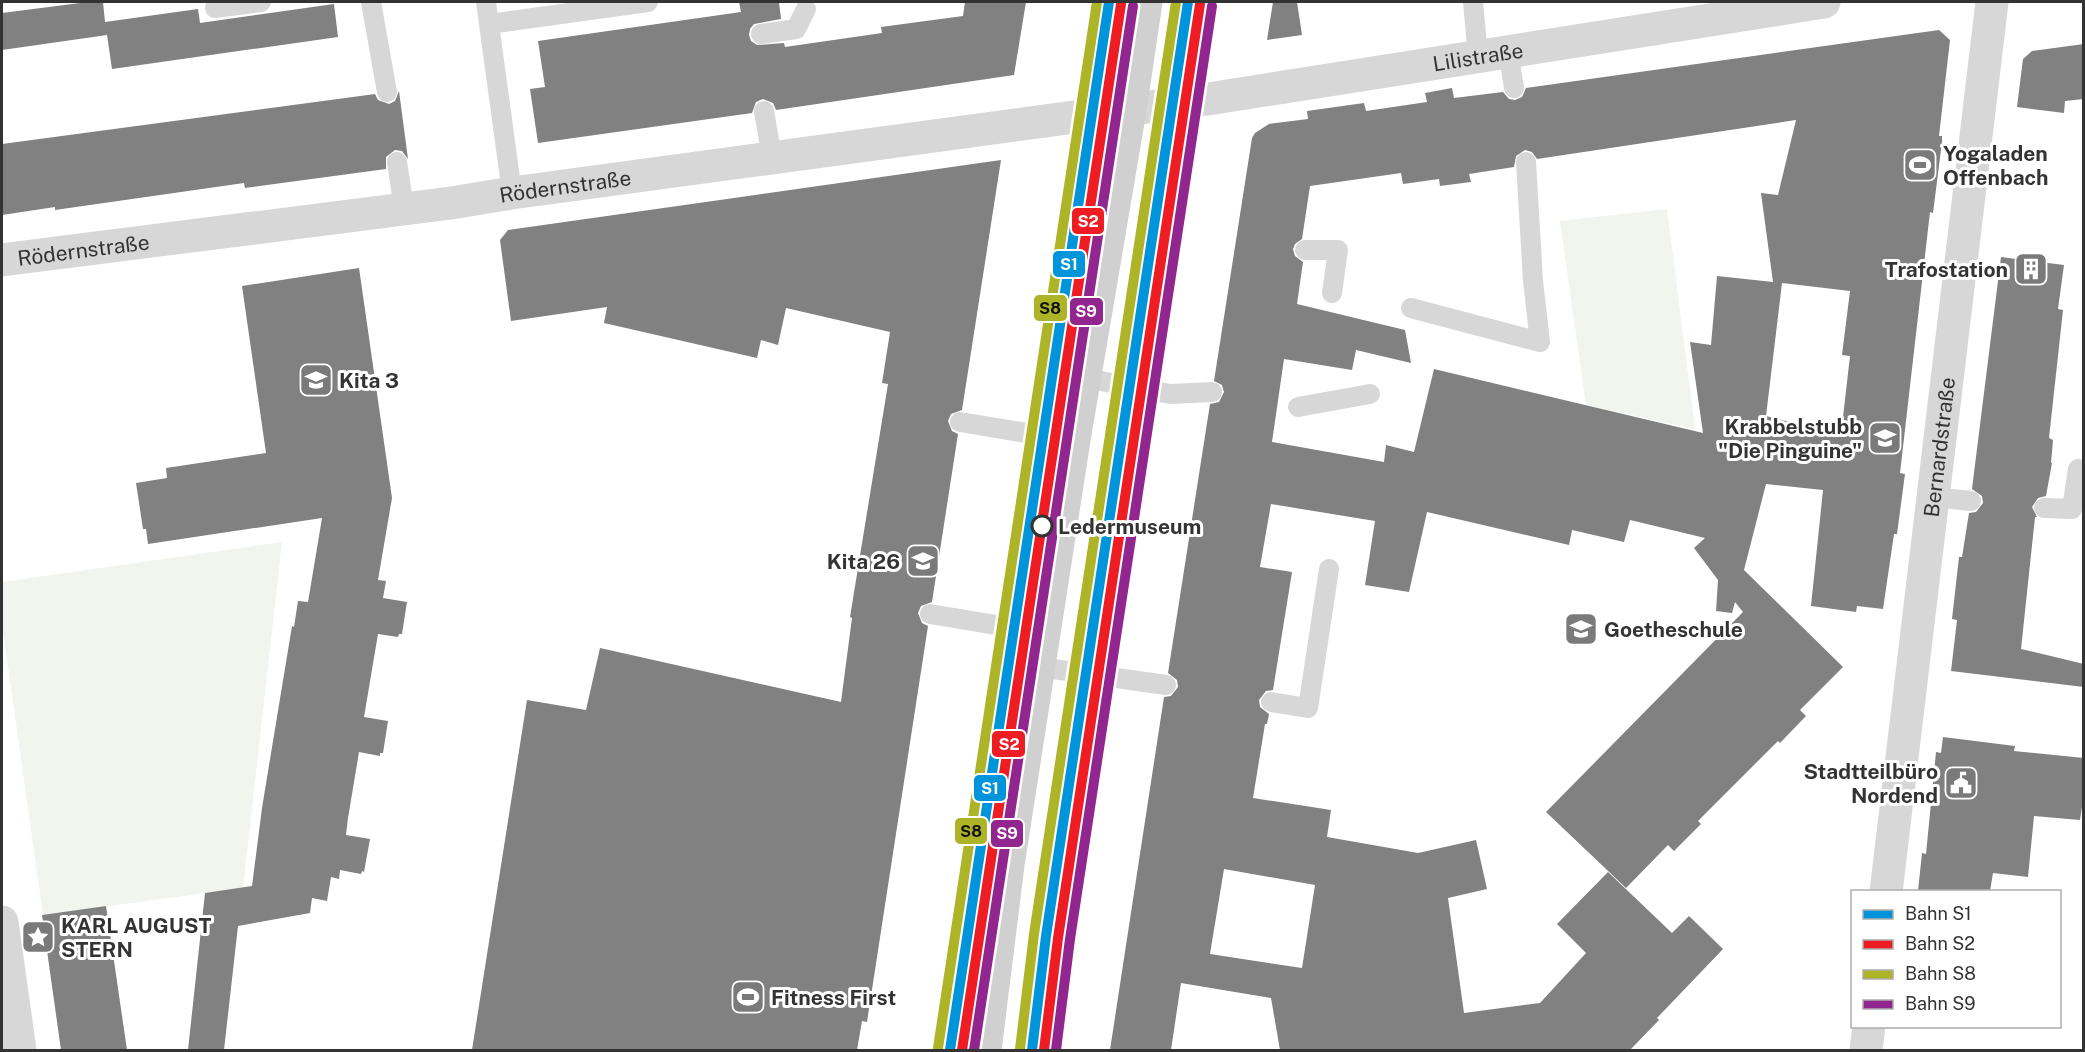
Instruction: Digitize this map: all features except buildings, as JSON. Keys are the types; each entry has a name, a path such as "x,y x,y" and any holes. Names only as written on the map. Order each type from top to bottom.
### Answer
{"main road":[{"path":"985,1050 1008,865 1146,2"}],"street":[{"name":"Lilistraße","path":"1130,110 1493,53 1751,7 1824,2"},
{"name":"Bernardstraße","path":"1886,890 1992,2"},
{"name":"Rödernstraße","path":"2,260 451,203 1130,110"},
{"path":"2,922 20,1050"},
{"path":"1866,1050 1869,1028"}],"lane":[{"path":"215,8 261,2"},
{"path":"371,2 387,92"},
{"path":"486,2 512,193"},
{"path":"489,24 648,2"},
{"path":"1473,2 1493,53 1514,88"},
{"path":"761,34 796,29 806,9"},
{"path":"764,111 772,158"},
{"path":"397,162 404,208"},
{"path":"1411,308 1540,342 1533,281 1526,162"},
{"path":"1305,250 1338,250 1332,293"},
{"path":"1085,378 1170,394 1212,392"},
{"path":"1298,407 1370,393"},
{"path":"960,422 1076,441"},
{"path":"2044,508 2072,510 2078,469"},
{"path":"1933,497 1971,501"},
{"path":"1271,702 1308,708 1329,569"},
{"path":"930,614 1045,633"},
{"path":"1039,667 1166,685"}],"shaded area":[{"path":"1667,209 1695,429 1586,405 1560,221"},
{"path":"282,542 243,888 43,915 2,624 2,582"}],"rail line":[{"name":"S8","path":"938,1048 1097,2"},
{"name":"S1","path":"950,1050 1109,2"},
{"name":"S8","path":"1020,1049 1034,934 1176,2"},
{"name":"S1","path":"1032,1050 1046,936 1188,2"},
{"name":"S2","path":"962,1050 1121,4"},
{"name":"S2","path":"1044,1050 1058,938 1200,4"},
{"name":"S9","path":"974,1050 1133,6"},
{"name":"S9","path":"1056,1050 1070,939 1212,6"}],"place":[{"name":"Yogaladen Offenbach","path":"1920,165"},
{"name":"Trafostation","path":"2031,269"},
{"name":"Kita 3","path":"316,380"},
{"name":"Krabbelstubb \"Die Pinguine\"","path":"1885,438"},
{"name":"Ledermuseum","path":"1042,526"},
{"name":"Kita 26","path":"923,561"},
{"name":"Goetheschule","path":"1581,629"},
{"name":"Stadtteilbüro Nordend","path":"1961,783"},
{"name":"KARL AUGUST STERN","path":"38,937"},
{"name":"Fitness First","path":"748,997"}]}
